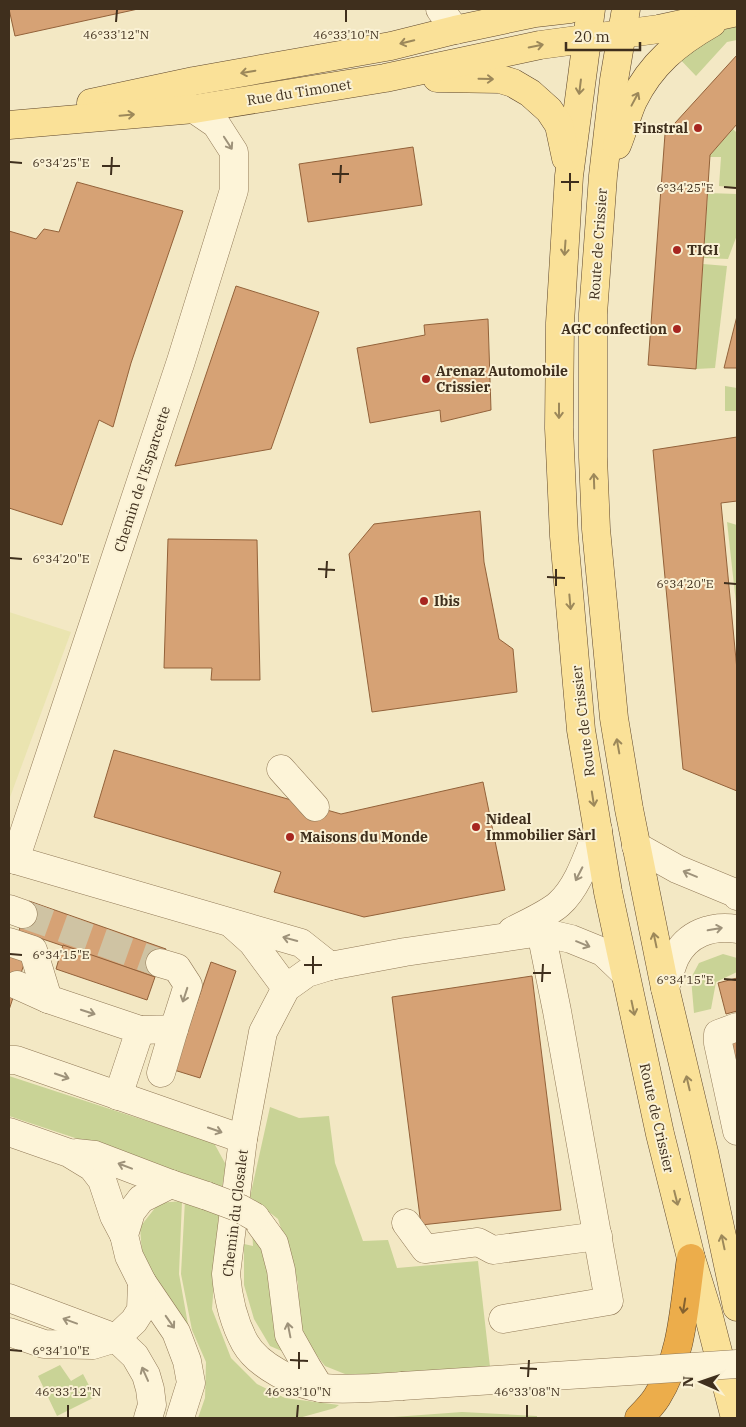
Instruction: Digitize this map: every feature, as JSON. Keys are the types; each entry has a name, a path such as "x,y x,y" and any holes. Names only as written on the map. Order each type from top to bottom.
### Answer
{"highway":[{"path":"639,1418 656,1399 669,1374 678,1348 691,1258"}],"main road":[{"path":"447,19 492,9"},
{"path":"447,19 535,14 570,9"},
{"name":"Route de Crissier","path":"591,9 569,176 560,323 560,438 564,536 581,730 608,892 660,1134 734,1418"},
{"path":"603,176 625,128 633,102 649,74 667,54 698,31 732,13"},
{"name":"Rue du Timonet","path":"9,125 194,109 385,78 540,45 586,38 624,22 659,29 732,13"},
{"name":"Rue du Timonet","path":"9,120 194,81 391,46 447,19"},
{"name":"Route de Crissier","path":"624,22 614,80 603,176 593,314 593,457 596,529 614,718 636,846 665,988 704,1152 737,1307"},
{"path":"385,78 500,79 514,82 549,110 559,125 569,176"}],"street":[{"name":"Chemin de l'Esparcette","path":"12,859 184,352 234,190 234,152 216,124 194,109"},
{"path":"281,770 315,807"},
{"name":"Chemin du Closalet","path":"502,937 558,905 571,889 580,873 598,830"},
{"path":"636,846 677,869 736,891"},
{"path":"12,859 301,943 330,966"},
{"path":"230,922 252,942 286,988"},
{"path":"665,988 675,958 692,937 704,931 720,927 737,929"},
{"path":"503,1320 609,1301 541,932"},
{"name":"Chemin du Closalet","path":"625,972 603,952 571,939 541,932 405,952 330,966 307,973 286,988 263,1032 244,1139 226,1274 232,1314 245,1344 259,1358 275,1371 293,1381 320,1388 355,1389 737,1364"},
{"path":"9,942 33,950 48,999"},
{"path":"160,962 177,968 188,986 161,1074"},
{"path":"17,986 48,999 140,1030 174,1029"},
{"path":"737,1027 718,1034 718,1043 737,1131"},
{"path":"118,1096 140,1030"},
{"path":"9,1060 16,1060 244,1139"},
{"path":"9,1132 70,1153 92,1167 102,1180 114,1216 124,1235 129,1256 142,1282 176,1332 187,1361 191,1383 180,1418"},
{"path":"70,1153 95,1155 239,1208 255,1217 274,1243 281,1270 289,1335 320,1388"},
{"path":"124,1235 131,1212 141,1198 171,1184"},
{"path":"406,1223 425,1249 478,1242 493,1250 598,1236"},
{"path":"9,1332 44,1344 93,1345 116,1338 134,1321 141,1310 142,1282"},
{"path":"10,1299 116,1338 136,1356 146,1375 152,1405 148,1418"}],"shaded area":[{"path":"9,612 71,632 9,800"}],"green space":[{"path":"737,24 737,40 727,42 696,76 676,55 719,31"},
{"path":"733,129 737,133 737,188 719,186 721,157 710,157"},
{"path":"708,193 737,194 737,235 728,259 703,258"},
{"path":"703,264 727,266 715,368 696,369"},
{"path":"725,386 737,388 737,411 725,411"},
{"path":"727,522 737,525 737,612"},
{"path":"723,954 737,958 737,972 716,982 711,1009 694,1013 691,978 699,963"},
{"path":"9,1076 214,1143 226,1165 222,1187 9,1116"},
{"path":"270,1107 299,1118 329,1116 335,1163 363,1241 388,1240 397,1268 478,1261 490,1367 355,1378 325,1366 300,1334 298,1283 278,1219 250,1197"},
{"path":"185,1200 219,1215 212,1309 231,1358 257,1384 285,1398 339,1405 335,1408 299,1418 198,1418 205,1398 206,1362 192,1330 181,1274"},
{"path":"182,1201 179,1274 189,1330 184,1327 142,1254 140,1227 159,1203"},
{"path":"252,1227 270,1252 284,1352 270,1346 254,1319 244,1285 244,1244 253,1246"},
{"path":"60,1365 71,1381 83,1374 95,1397 57,1416 38,1376"},
{"path":"462,1412 537,1416 537,1418 380,1418"}],"building":[{"path":"9,9 138,9 15,36"},
{"path":"737,55 737,124 710,155 696,369 648,365 665,134"},
{"path":"413,147 422,205 308,222 299,164"},
{"path":"77,182 183,211 131,363 113,427 99,420 62,525 9,508 9,231 36,239 44,229 59,232"},
{"path":"236,286 319,312 271,449 175,466"},
{"path":"737,316 737,368 724,368"},
{"name":"Arenaz Automobile Crissier","path":"488,319 491,410 441,422 440,410 370,423 357,348 425,335 424,325"},
{"path":"737,437 737,501 721,503 737,670 737,791 683,769 653,450"},
{"name":"Ibis","path":"480,511 484,562 499,639 513,649 517,692 372,712 349,554 374,524"},
{"path":"168,539 257,540 260,680 211,680 212,668 164,668"},
{"path":"114,750 341,814 483,782 505,890 364,917 274,892 281,872 94,817"},
{"path":"29,901 166,949 155,977 19,931 23,914"},
{"path":"63,945 155,977 147,1000 56,969"},
{"path":"9,956 25,961 9,1010"},
{"path":"211,962 236,971 200,1078 174,1070"},
{"path":"532,976 561,1210 421,1225 392,997"},
{"path":"737,978 737,1011 726,1014 718,983"},
{"path":"737,1037 737,1070 730,1038"}],"tunnel":[{"path":"23,914 160,963"}],"place":[{"name":"Finstral","path":"698,128"},
{"name":"TIGI","path":"677,250"},
{"name":"AGC confection","path":"677,329"},
{"name":"Arenaz Automobile Crissier","path":"426,379"},
{"name":"Ibis","path":"424,601"},
{"name":"Nideal Immobilier Sàrl","path":"476,827"},
{"name":"Maisons du Monde","path":"290,837"}]}
